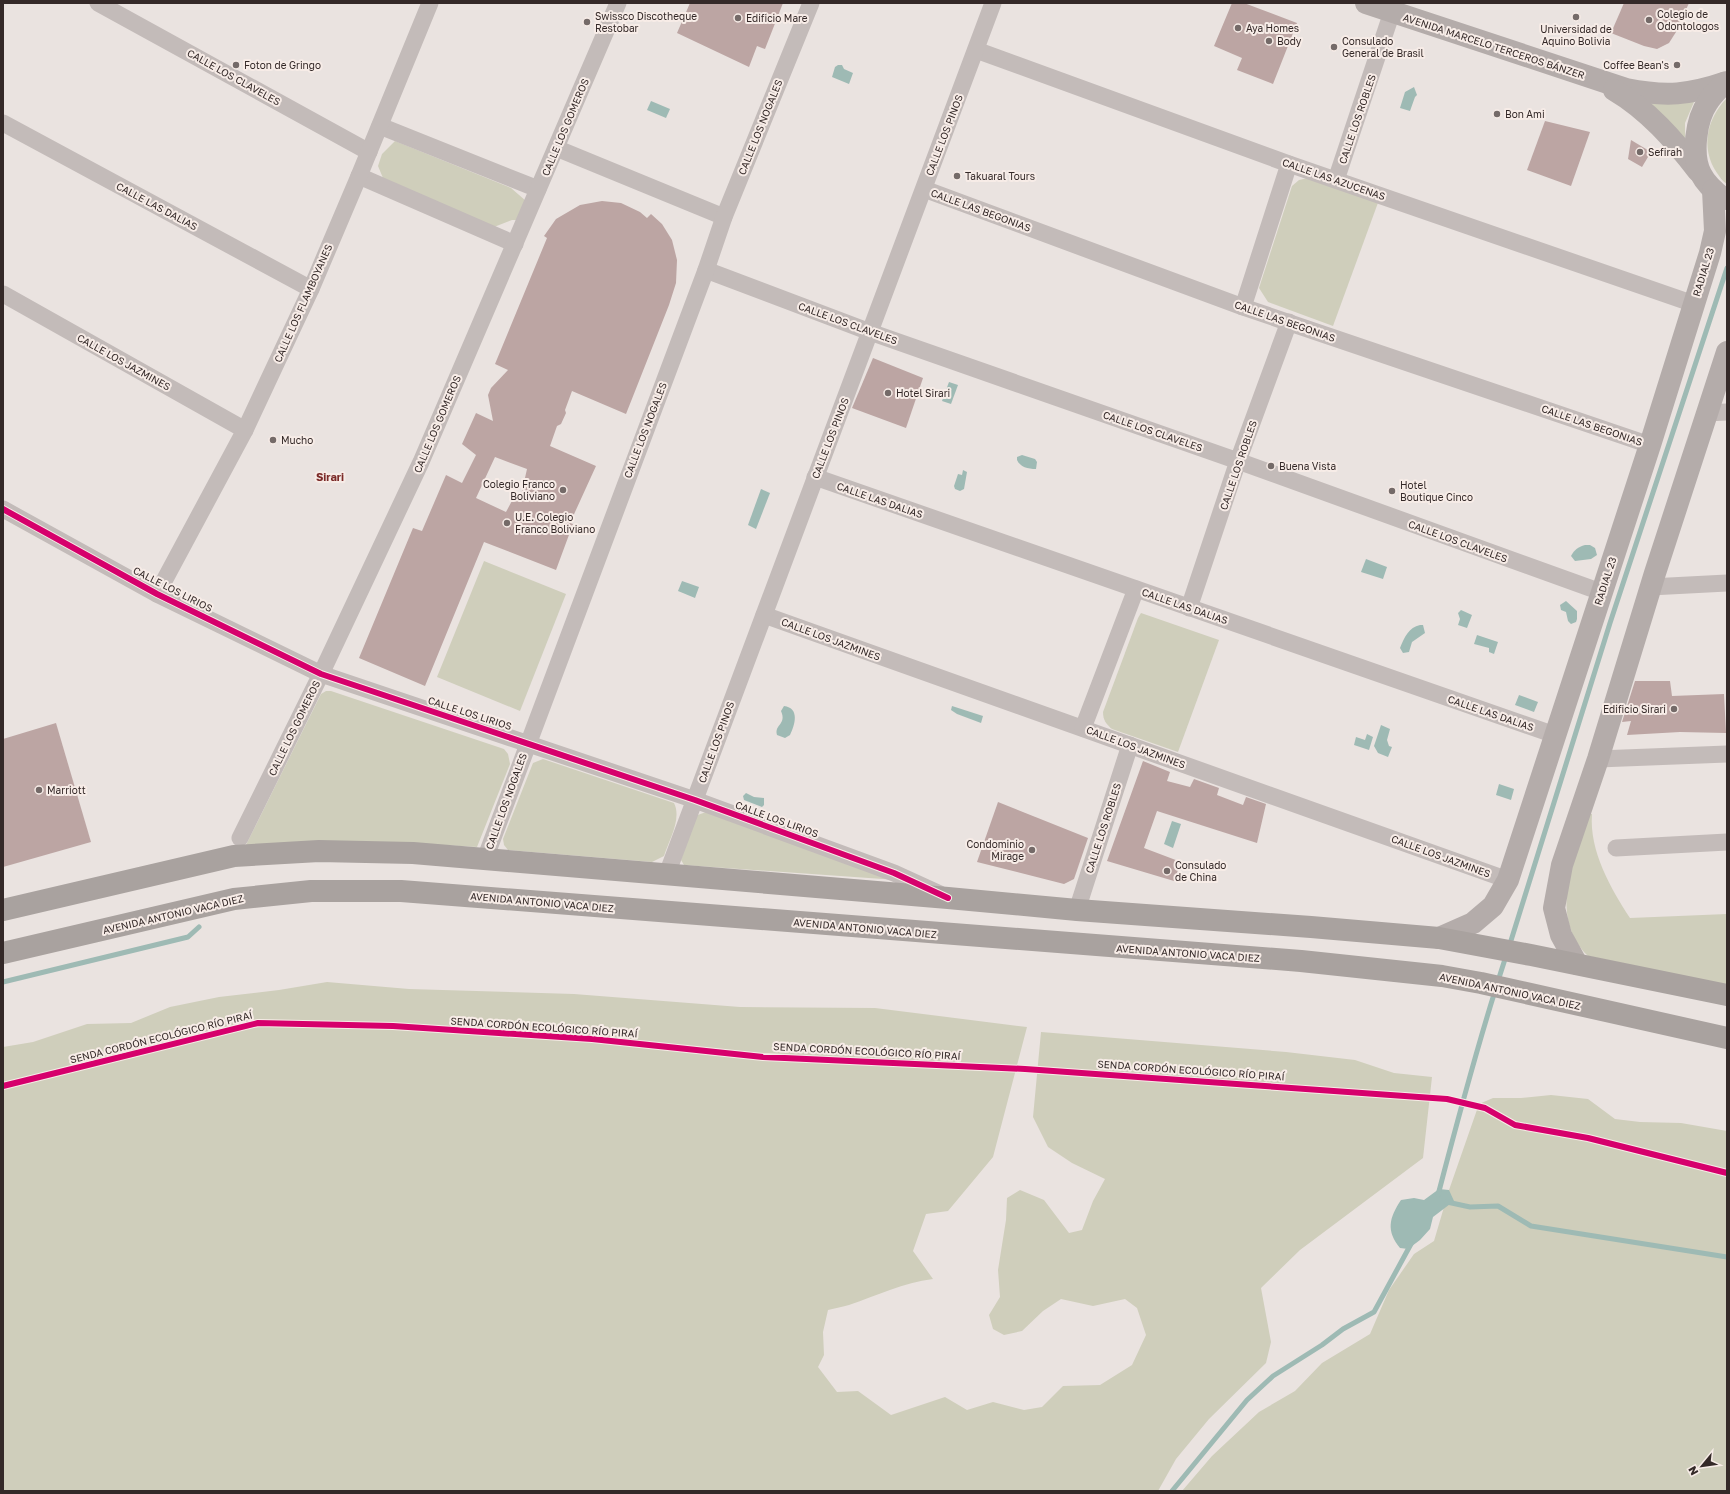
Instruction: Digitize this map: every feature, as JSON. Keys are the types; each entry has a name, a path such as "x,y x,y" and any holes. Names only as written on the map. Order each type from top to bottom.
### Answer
{"highway":[{"path":"3,910 234,856 319,851 413,853 1077,910 1439,938 1577,964 1727,995"},
{"name":"AVENIDA ANTONIO VACA DIEZ","path":"3,953 234,899 311,891 401,891 1118,948 1301,961 1442,976 1518,991 1676,1028 1727,1038"},
{"path":"1118,948 1116,931 1119,927 1125,924 1184,918"},
{"path":"1676,1028 1712,1025 1727,1028"}],"street":[{"name":"CALLE LOS CLAVELES","path":"98,3 369,152"},
{"name":"CALLE LOS GOMEROS","path":"240,838 321,674 421,462 618,3"},
{"name":"CALLE LOS NOGALES","path":"485,859 706,270 724,217 811,3"},
{"name":"CALLE LOS PINOS","path":"667,874 993,3"},
{"name":"AVENIDA MARCELO TERCEROS BÁNZER","path":"1366,3 1599,81 1650,94 1675,94 1700,91 1726,82"},
{"name":"CALLE LOS FLAMBOYANES","path":"157,594 246,430 359,176 427,4"},
{"name":"CALLE LOS ROBLES","path":"1336,180 1392,12"},
{"name":"CALLE LAS AZUCENAS","path":"976,50 1289,164 1688,302"},
{"name":"AVENIDA MARCELO TERCEROS BÁNZER","path":"1599,81 1624,96 1645,113 1683,152 1713,188"},
{"name":"RADIAL 23","path":"1439,938 1473,923 1493,906 1508,880 1650,445 1688,302 1715,231 1713,188 1695,148 1697,124 1708,102 1726,82"},
{"name":"CALLE LAS DALIAS","path":"3,123 310,289"},
{"path":"380,126 538,189"},
{"path":"556,148 724,217"},
{"path":"1243,306 1289,164"},
{"path":"359,176 515,244"},
{"name":"CALLE LAS BEGONIAS","path":"924,189 1243,306 1650,445"},
{"name":"CALLE LOS CLAVELES","path":"706,270 870,332 1238,461 1601,592"},
{"name":"CALLE LOS JAZMINES","path":"3,294 246,430"},
{"name":"CALLE LOS ROBLES","path":"1189,608 1238,461 1289,322"},
{"path":"1577,964 1561,935 1554,908 1562,865 1598,759 1650,587 1727,352"},
{"path":"1706,413 1727,412"},
{"name":"CALLE LAS DALIAS","path":"816,477 1556,735"},
{"name":"CALLE LOS LIRIOS","path":"3,509 157,594 321,674 695,800 894,873 948,898"},
{"path":"1650,587 1727,583"},
{"path":"1083,728 1136,589"},
{"name":"CALLE LOS JAZMINES","path":"764,615 1508,880"},
{"name":"CALLE LOS ROBLES","path":"1077,910 1130,745"},
{"path":"1598,759 1727,754"},
{"path":"1616,848 1727,842"}],"green space":[{"path":"1727,98 1727,184 1717,173 1712,163 1707,144 1711,124 1720,106"},
{"path":"1647,102 1694,102 1685,123 1685,141"},
{"path":"395,141 511,188 526,201 519,220 512,220 494,227 383,178 378,166 382,154"},
{"path":"1308,178 1379,200 1333,326 1268,302 1259,288 1292,186 1299,180"},
{"path":"484,561 566,594 520,711 437,677"},
{"path":"1141,613 1219,640 1178,752 1112,729 1104,720 1103,712"},
{"path":"326,691 331,691 504,749 508,754 510,764 477,847 444,845 246,845 321,694"},
{"path":"543,759 674,803 677,816 676,823 664,856 652,862 508,850 504,845 503,839 533,763"},
{"path":"706,812 897,880 684,865 681,860 695,816"},
{"path":"1587,813 1592,814 1594,842 1603,869 1630,918 1727,914 1727,985 1588,956 1576,940 1569,923 1567,906 1571,868"},
{"path":"327,982 409,989 574,994 740,1007 875,1008 1027,1027 993,1157 948,1211 926,1214 913,1251 933,1279 901,1286 849,1305 828,1310 823,1332 824,1355 818,1367 837,1392 858,1391 891,1415 945,1397 967,1410 993,1402 1024,1410 1042,1407 1063,1386 1100,1385 1132,1365 1146,1335 1137,1308 1125,1299 1093,1306 1061,1299 1043,1311 1022,1331 1004,1335 993,1329 989,1315 1000,1297 998,1270 1006,1220 1007,1198 1020,1190 1044,1200 1069,1233 1082,1230 1093,1201 1105,1179 1072,1163 1048,1147 1033,1117 1041,1032 1286,1052 1355,1060 1394,1073 1432,1077 1423,1158 1300,1250 1261,1288 1271,1342 1266,1363 1209,1419 1176,1459 1158,1491 3,1491 3,1047 33,1042 87,1024 131,1023 170,1007 219,997 279,990"},
{"path":"1551,1095 1588,1099 1615,1119 1640,1122 1681,1123 1727,1131 1727,1491 1182,1491 1212,1456 1259,1412 1295,1391 1322,1363 1370,1334 1389,1290 1414,1254 1434,1241 1449,1190 1479,1104 1493,1098 1521,1098"}],"water":[{"path":"842,65 844,69 853,73 849,84 832,77 835,67"},
{"path":"1414,87 1417,95 1410,111 1400,108 1405,92"},
{"path":"651,101 670,109 666,118 647,110"},
{"path":"949,382 958,385 951,404 942,401"},
{"path":"1022,455 1035,459 1037,462 1036,469 1027,468 1020,464 1017,457"},
{"path":"963,470 967,472 964,489 960,491 955,489 954,486 958,474 962,475"},
{"path":"761,489 770,493 756,529 748,525"},
{"path":"1585,545 1590,545 1595,548 1597,555 1591,559 1575,561 1571,556 1572,554 1576,549"},
{"path":"1366,559 1387,567 1383,579 1361,572"},
{"path":"682,581 699,587 695,598 678,591"},
{"path":"1566,601 1577,611 1576,622 1571,624 1568,621 1566,612 1561,610 1560,605"},
{"path":"1461,610 1472,615 1467,628 1458,625 1460,619 1458,613"},
{"path":"1423,625 1425,633 1412,642 1409,652 1403,653 1400,648 1405,637 1413,628"},
{"path":"1477,635 1498,642 1494,654 1489,652 1489,648 1474,644"},
{"path":"1519,695 1538,702 1534,712 1515,705"},
{"path":"784,706 789,707 792,710 795,718 790,735 785,738 777,735 777,729 782,722 781,711"},
{"path":"952,706 983,716 981,723 957,714 951,710"},
{"path":"1381,725 1390,729 1387,740 1389,746 1392,747 1388,757 1378,753 1374,746"},
{"path":"1367,734 1373,737 1369,750 1354,745 1356,737 1365,740"},
{"path":"1499,784 1514,789 1511,800 1496,795"},
{"path":"746,793 754,797 764,798 764,805 762,807 744,800 743,796"},
{"path":"1172,821 1181,824 1173,848 1164,844"},
{"path":"1439,1189 1449,1190 1454,1201 1433,1217 1430,1229 1420,1240 1408,1249 1400,1248 1393,1236 1391,1224 1394,1213 1401,1200 1414,1198 1424,1200"}],"building":[{"path":"690,3 783,3 765,49 757,46 749,67 677,33"},
{"name":"Body","path":"1232,3 1244,3 1297,23 1273,84 1237,70 1242,58 1214,46"},
{"name":"Colegio de Odontologos","path":"1624,3 1689,3 1676,32 1669,43 1657,49 1644,46 1611,33"},
{"path":"1545,121 1590,132 1571,186 1527,170"},
{"name":"Sefirah","path":"1631,140 1651,152 1642,167 1628,159"},
{"path":"602,201 621,203 640,212 647,218 651,214 662,224 672,240 677,260 676,283 669,305 626,414 572,391 565,410 566,413 561,424 557,426 550,446 596,466 570,523 573,524 556,570 484,542 425,686 359,658 413,528 422,531 446,475 462,483 476,455 462,444 476,413 493,421 488,395 491,388 508,370 495,364 547,238 544,236 556,219 580,205","holes":["495,457 527,469 520,500 514,497 506,512 476,498"]},
{"name":"Hotel Sirari","path":"873,358 923,378 906,428 852,408"},
{"name":"Edificio Sirari","path":"1635,681 1670,681 1672,696 1724,694 1726,733 1680,732 1627,735 1631,721 1622,722"},
{"name":"Marriott","path":"56,723 91,842 3,867 3,739"},
{"path":"1143,761 1170,772 1167,781 1190,787 1194,779 1219,788 1217,795 1243,805 1246,797 1266,804 1257,843 1157,811 1144,848 1181,862 1174,881 1107,861"},
{"name":"Condominio Mirage","path":"998,802 1088,838 1074,879 1064,884 977,862"}],"waterway":[{"path":"1509,947 1610,623 1727,268"},
{"path":"3,982 188,937 199,927"},
{"path":"1498,981 1506,956"},
{"path":"1438,1195 1472,1067 1495,991"},
{"path":"1447,1202 1470,1207 1498,1206 1531,1226 1727,1257"},
{"path":"1172,1491 1247,1400 1273,1376 1322,1345 1343,1329 1374,1312 1411,1244"}],"cycle path":[{"path":"3,509 157,594 321,674 695,800 894,873 948,898"},
{"name":"SENDA CORDÓN ECOLÓGICO RÍO PIRAÍ","path":"3,1086 258,1023 393,1026 592,1039 763,1057 1025,1069 1447,1099 1485,1108 1515,1125 1588,1138 1727,1173"}],"place":[{"name":"Universidad de Aquino Bolivia","path":"1576,17"},
{"name":"Edificio Mare","path":"738,18"},
{"name":"Colegio de Odontologos","path":"1649,20"},
{"name":"Swissco Discotheque Restobar","path":"587,22"},
{"name":"Aya Homes","path":"1238,28"},
{"name":"Body","path":"1269,41"},
{"name":"Consulado General de Brasil","path":"1334,47"},
{"name":"Foton de Gringo","path":"236,65"},
{"name":"Coffee Bean's","path":"1677,65"},
{"name":"Bon Ami","path":"1497,114"},
{"name":"Sefirah","path":"1640,152"},
{"name":"Takuaral Tours","path":"957,176"},
{"name":"Hotel Sirari","path":"888,393"},
{"name":"Mucho","path":"273,440"},
{"name":"Buena Vista","path":"1271,466"},
{"name":"Colegio Franco Boliviano","path":"563,490"},
{"name":"Hotel Boutique Cinco","path":"1392,491"},
{"name":"U.E. Colegio Franco Boliviano","path":"507,523"},
{"name":"Edificio Sirari","path":"1674,709"},
{"name":"Marriott","path":"39,790"},
{"name":"Condominio Mirage","path":"1032,850"},
{"name":"Consulado de China","path":"1167,871"}],"district":[{"name":"Sirari","path":"330,476"}]}
